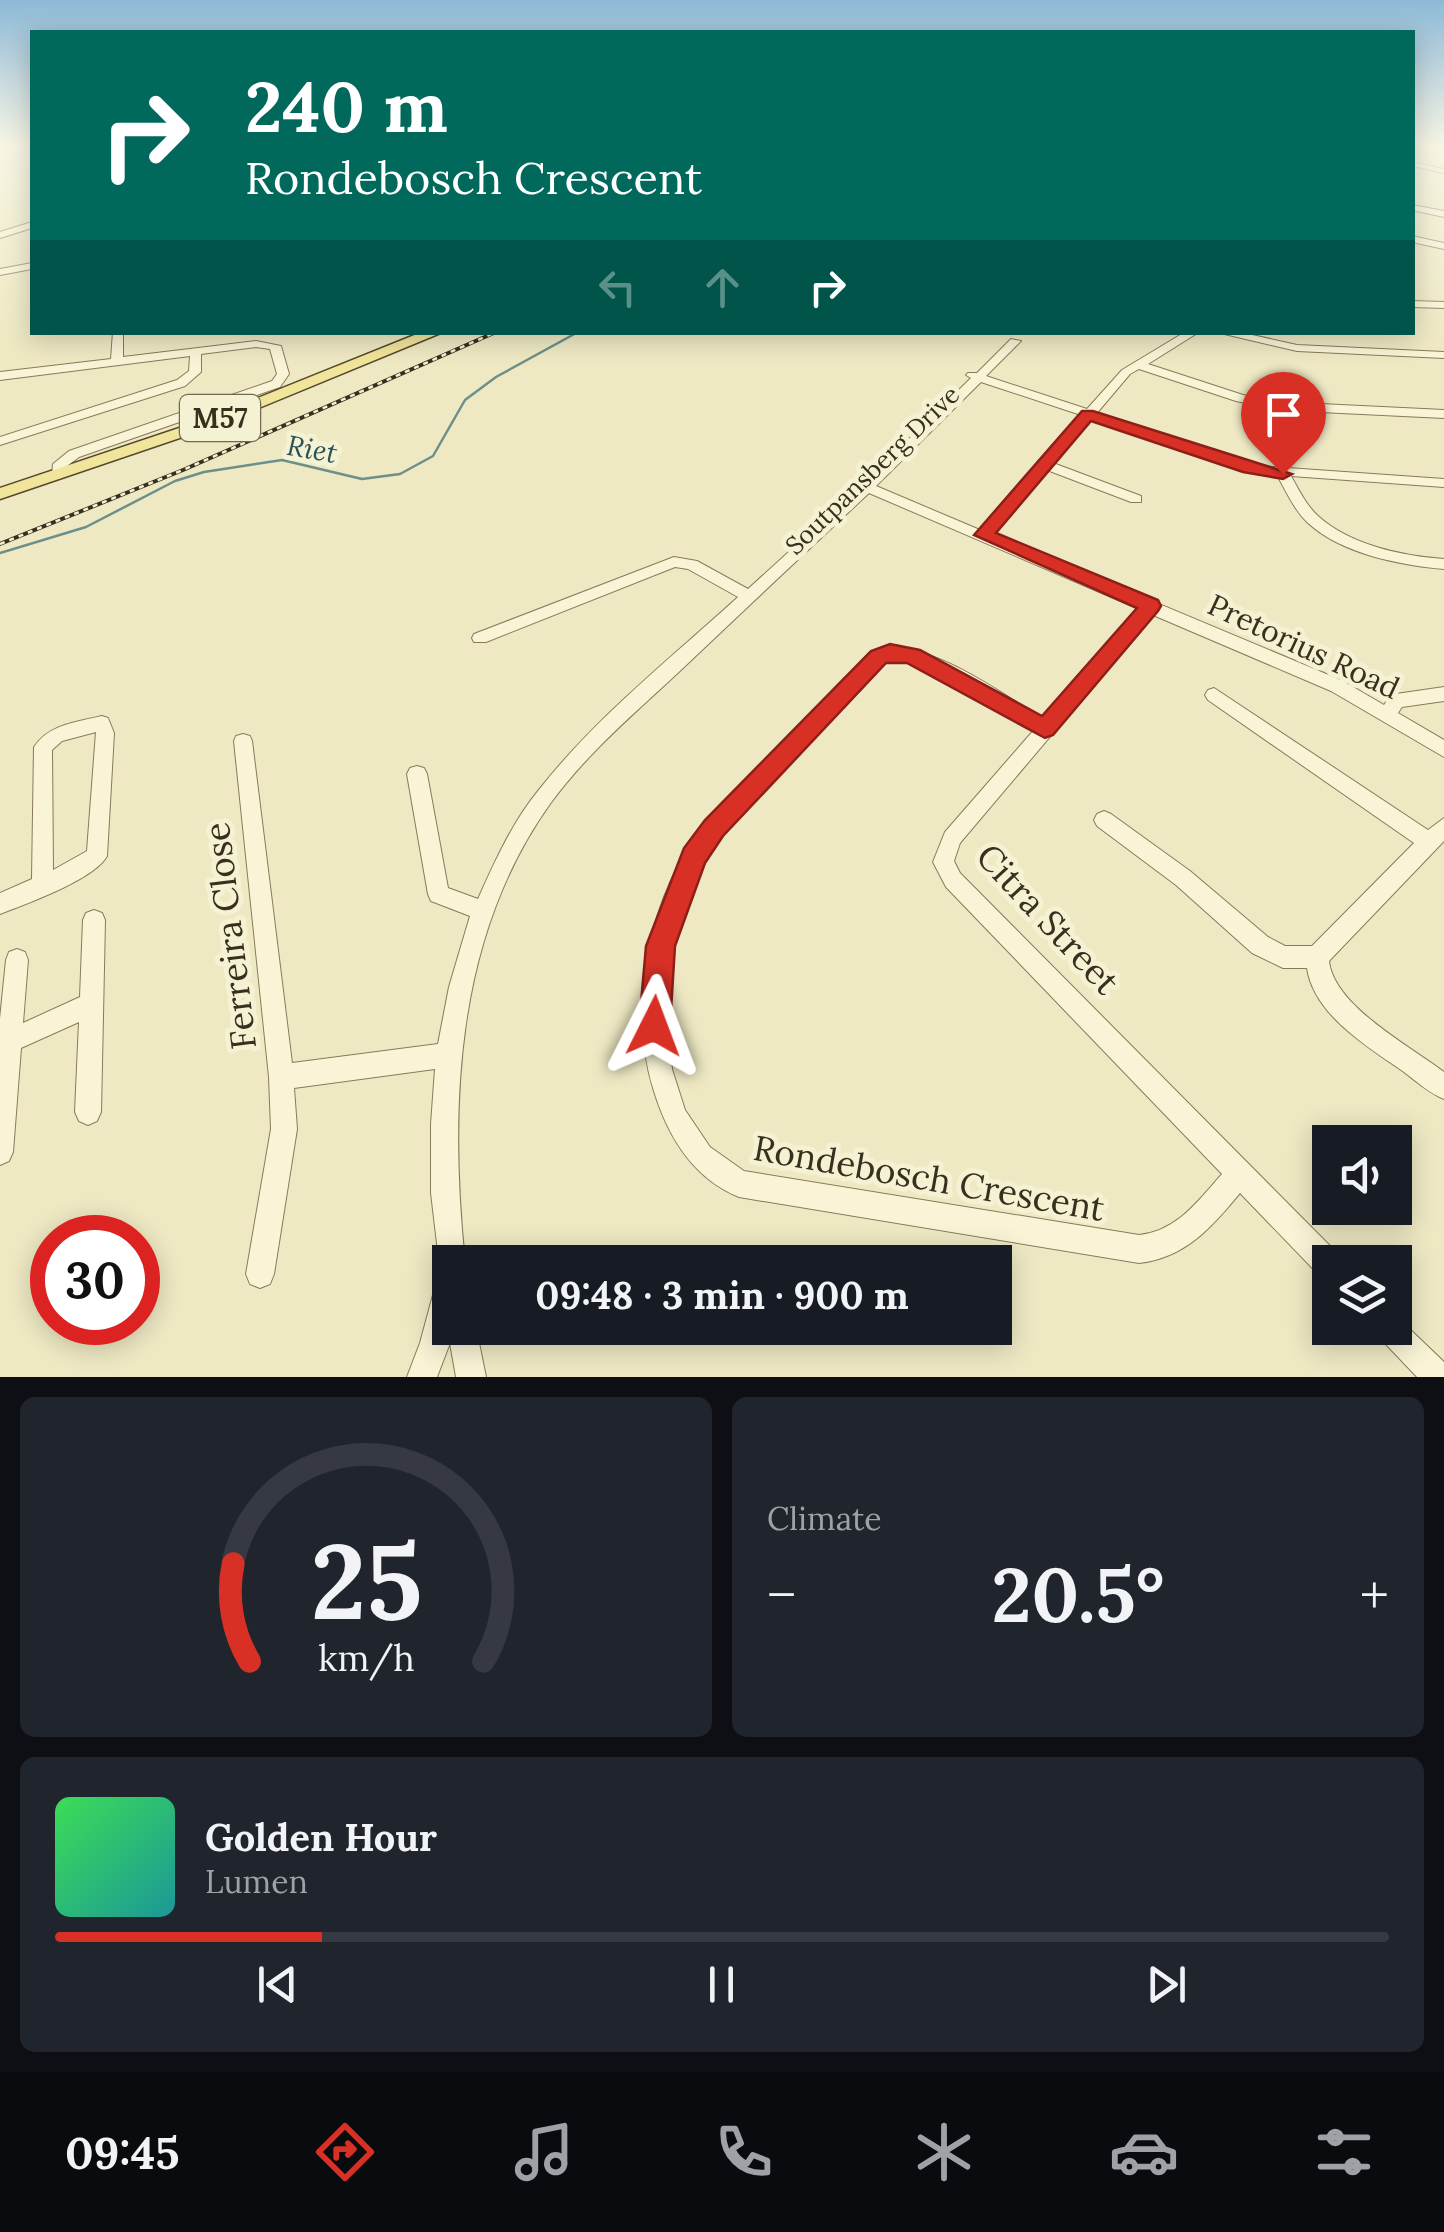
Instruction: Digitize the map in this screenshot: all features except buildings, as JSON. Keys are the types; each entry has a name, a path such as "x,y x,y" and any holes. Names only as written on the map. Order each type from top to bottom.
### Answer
{"main road":[{"name":"M57","path":"63,464 84,467 429,335"},
{"path":"0,492 63,464"}],"street":[{"path":"0,235 30,226"},
{"path":"1415,240 1444,246"},
{"path":"0,272 30,266"},
{"path":"1415,304 1444,306"},
{"path":"117,361 118,335"},
{"path":"984,535 1126,372 1189,335"},
{"path":"1234,335 1296,348 1444,355"},
{"name":"Soutpansberg Drive","path":"975,376 1021,337"},
{"name":"Soutpansberg Drive","path":"449,1245 441,1156 446,1055 456,1002 483,911 520,833 572,761 975,376 1021,337"},
{"path":"0,376 196,352 255,338 275,346 283,374 276,384 63,464"},
{"path":"0,440 181,383 195,372 196,352"},
{"path":"991,364 990,374 998,384"},
{"path":"1139,364 1268,404 1444,414"},
{"path":"975,376 1249,468 1283,474 1444,482"},
{"path":"1044,464 1136,499"},
{"path":"1283,474 1311,517 1330,532 1400,557 1444,564"},
{"name":"Pretorius Road","path":"863,485 1337,686 1444,749"},
{"path":"480,638 674,562 692,565 744,599"},
{"name":"Citra Street","path":"1151,606 946,847 946,870 1312,1247"},
{"name":"Rondebosch Crescent","path":"1045,728 923,660 898,652 884,654 714,828 694,856 680,886 658,967 654,1000 658,1054 682,1129 706,1163 739,1184 1139,1249 1166,1246 1175,1240 1240,1173"},
{"path":"1388,714 1396,701 1444,694"},
{"path":"1104,820 1183,878 1260,945 1283,957 1317,957 1436,834 1214,695"},
{"path":"0,904 82,867 97,856 105,733 102,723 56,735 43,747 42,884"},
{"name":"Ferreira Close","path":"242,741 281,1077 446,1055"},
{"path":"418,774 440,894 483,911"},
{"path":"88,1112 94,920"},
{"path":"1317,957 1320,980 1335,1004 1444,1087"},
{"path":"0,1152 17,960"},
{"path":"10,1040 92,1004"},
{"path":"260,1274 284,1130 281,1077"},
{"path":"422,1377 434,1345"},
{"path":"465,1345 471,1377"},
{"path":"1407,1345 1438,1377"}],"waterway":[{"name":"Riet","path":"0,553 86,527 175,481 204,472 282,460 362,479 400,474 433,456 465,400 496,377 573,335"}],"railway":[{"path":"0,544 183,470 489,335"}],"route":[{"path":"654,1026 664,930 694,856 714,828 878,657 890,652 912,655 1045,728 1151,606 984,535 1088,415 1249,468 1283,474"}]}
